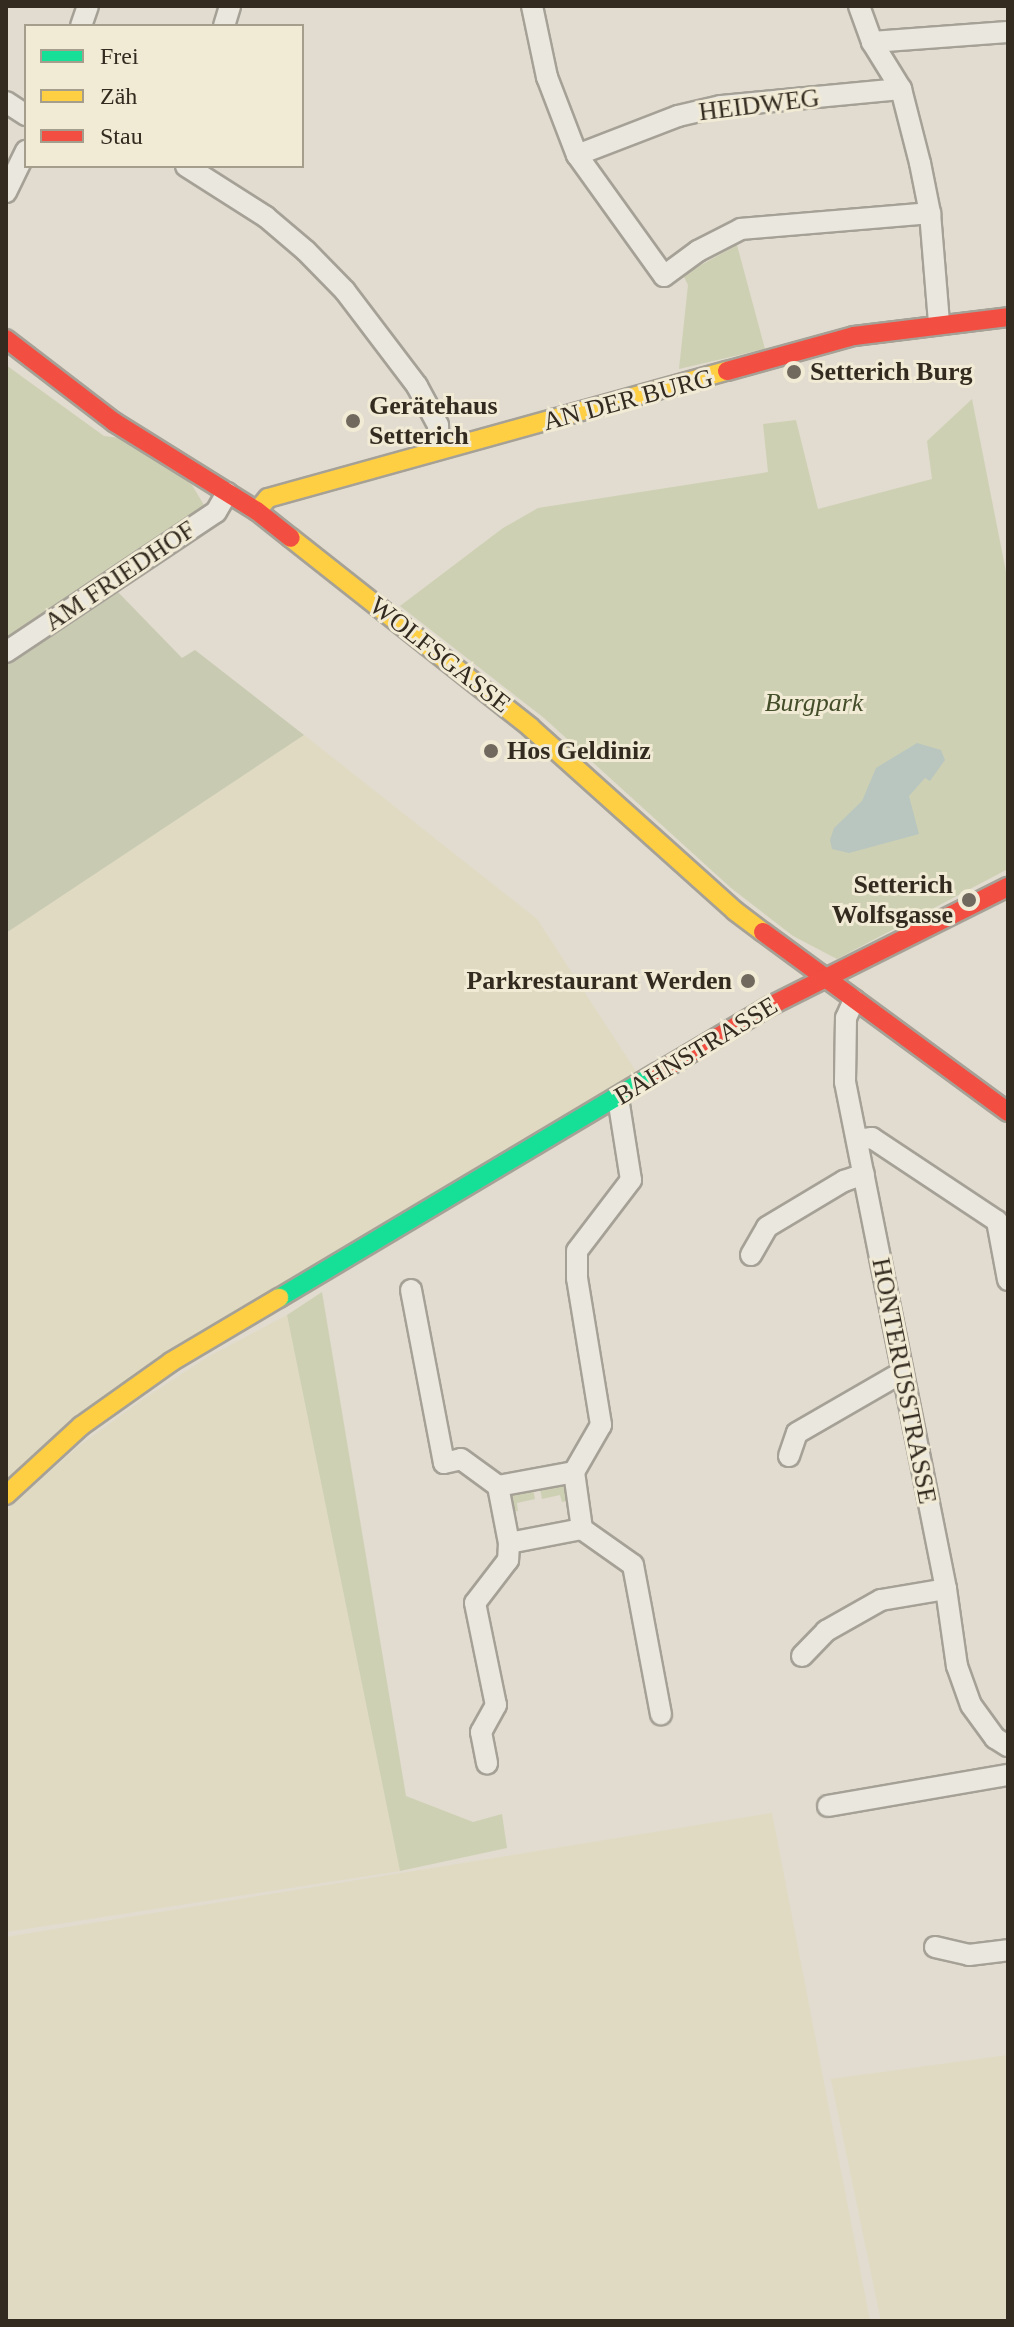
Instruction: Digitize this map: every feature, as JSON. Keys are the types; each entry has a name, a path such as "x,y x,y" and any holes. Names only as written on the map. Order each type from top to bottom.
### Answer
{"street":[{"path":"532,6 547,77 577,155 664,276 698,251 741,229 930,213"},
{"path":"859,6 872,42 901,89 930,213 939,323"},
{"path":"872,42 1008,32"},
{"name":"HEIDWEG","path":"577,155 678,116 721,106 901,89"},
{"path":"6,102 24,114"},
{"path":"6,192 24,155"},
{"path":"189,168 266,217 306,251 345,291 417,386 438,425 439,449"},
{"name":"AN DER BURG","path":"257,511 268,498 439,449 726,374 854,336 939,323 1008,317"},
{"name":"WOLFSGASSE","path":"6,339 114,422 257,511 530,727 735,911 1008,1112"},
{"name":"AM FRIEDHOF","path":"6,652 216,512 227,493"},
{"name":"BAHNSTRASSE","path":"6,1495 81,1426 126,1392 823,978 1008,887"},
{"name":"HONTERUSSTRASSE","path":"854,1000 846,1018 845,1082 946,1589 957,1666 971,1705 995,1738 1008,1746"},
{"path":"582,1529 574,1472 601,1425 577,1278 577,1251 631,1180 618,1098"},
{"path":"857,1140 872,1138 997,1221 1008,1280"},
{"path":"751,1255 767,1227 844,1181 864,1174"},
{"path":"411,1290 444,1463 461,1459 498,1486 509,1543 508,1560 475,1603 496,1705 481,1732 487,1763"},
{"path":"789,1456 797,1433 901,1373"},
{"path":"498,1486 574,1472"},
{"path":"509,1543 582,1529 633,1565 661,1714"},
{"path":"802,1656 826,1631 881,1600 946,1589"},
{"path":"828,1806 1008,1775"},
{"path":"935,1947 969,1955 1008,1950"}],"shaded area":[{"path":"304,735 537,919 639,1076 6,1481 6,933"},
{"path":"917,743 941,750 945,760 930,781 925,778 909,796 919,834 849,853 832,849 830,840 834,828 862,801 876,768"},
{"path":"287,1315 400,1871 6,1932 6,1511 79,1446 142,1400 206,1358"},
{"path":"772,1813 870,2321 6,2321 6,1937"},
{"path":"1008,2055 1008,2321 881,2321 831,2079"}],"green space":[{"path":"737,245 765,349 679,369 688,285 683,275"},
{"path":"6,365 104,436 129,439 192,485 207,510 6,644"},
{"name":"Burgpark","path":"972,399 1008,582 1008,869 837,959 793,936 731,888 544,718 400,606 503,528 538,508 768,472 763,424 796,420 818,509 932,479 927,441"},
{"path":"115,589 182,658 195,650 304,735 6,933 6,662"},
{"path":"322,1292 406,1796 473,1822 502,1814 507,1848 400,1871 287,1315"},
{"path":"560,1484 570,1490 572,1500 562,1502 560,1495 542,1499 540,1489"},
{"path":"533,1489 535,1499 517,1503 518,1511 509,1512 507,1503 513,1493"}],"traffic: fast":[{"path":"279,1298 657,1073"}],"traffic: slow":[{"path":"257,511 268,498 727,371"},
{"path":"291,538 530,727 735,911 763,932"},
{"path":"6,1495 81,1426 171,1362 279,1298"}],"traffic: jam":[{"path":"727,371 854,336 1008,317"},
{"path":"6,339 114,422 257,511 291,538"},
{"path":"657,1073 770,1006 1008,887"},
{"path":"763,932 1008,1112"}],"place":[{"name":"Setterich Burg","path":"794,372"},
{"name":"Gerätehaus Setterich","path":"353,421"},
{"name":"Hos Geldiniz","path":"491,751"},
{"name":"Setterich Wolfsgasse","path":"969,900"},
{"name":"Parkrestaurant Werden","path":"748,981"}]}
